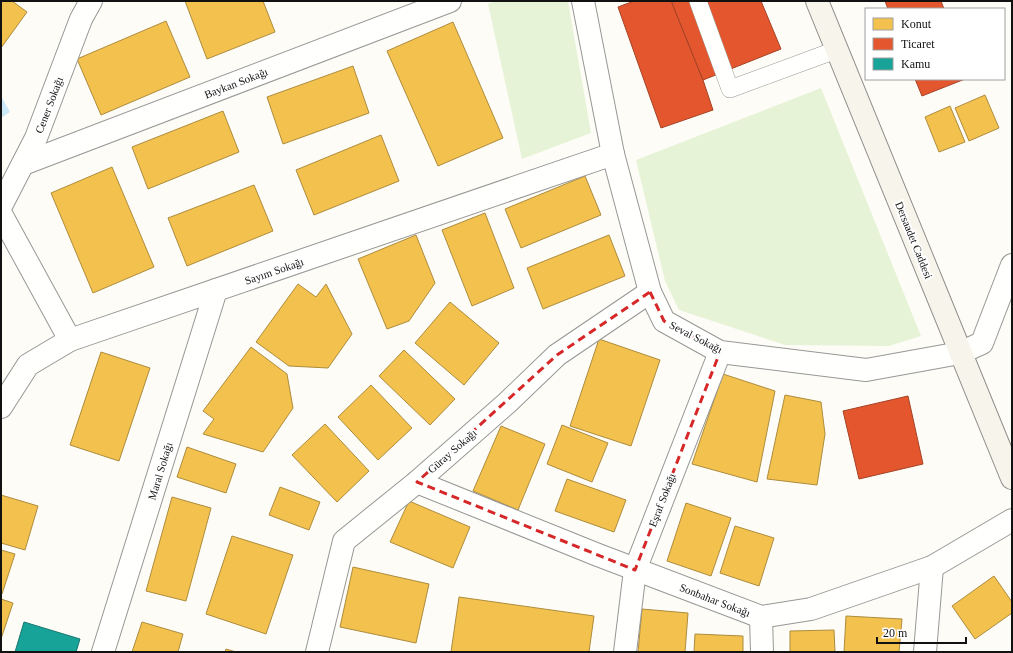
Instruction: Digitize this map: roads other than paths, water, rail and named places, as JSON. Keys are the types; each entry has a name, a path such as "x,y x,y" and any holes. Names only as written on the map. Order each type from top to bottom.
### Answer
{"main road":[{"name":"Dersaadet Caddesi","path":"817,1 1012,478"}],"street":[{"name":"Cener Sokağı","path":"1,206 36,138 81,19 91,1"},
{"name":"Baykan Sokağı","path":"23,164 450,1"},
{"name":"Seval Sokağı","path":"583,1 613,154 650,292 664,321 720,352 866,370 960,353 982,343 1008,289 1012,265"},
{"name":"Sayım Sokağı","path":"1,407 28,365 70,340 613,154"},
{"path":"1,214 70,340"},
{"name":"Maral Sokağı","path":"103,652 216,290"},
{"name":"Güray Sokağı","path":"317,652 344,541 417,482 507,403 557,355 650,292"},
{"name":"Eşraf Sokağı","path":"625,652 635,570 720,352"},
{"name":"Sonbahar Sokağı","path":"417,482 635,570 761,617 811,609 932,568 1012,520"},
{"path":"925,652 932,568"},
{"path":"761,617 762,652"}],"lane":[{"path":"698,1 730,89 836,50"}],"water":[{"path":"1,96 10,112 1,118"}]}
